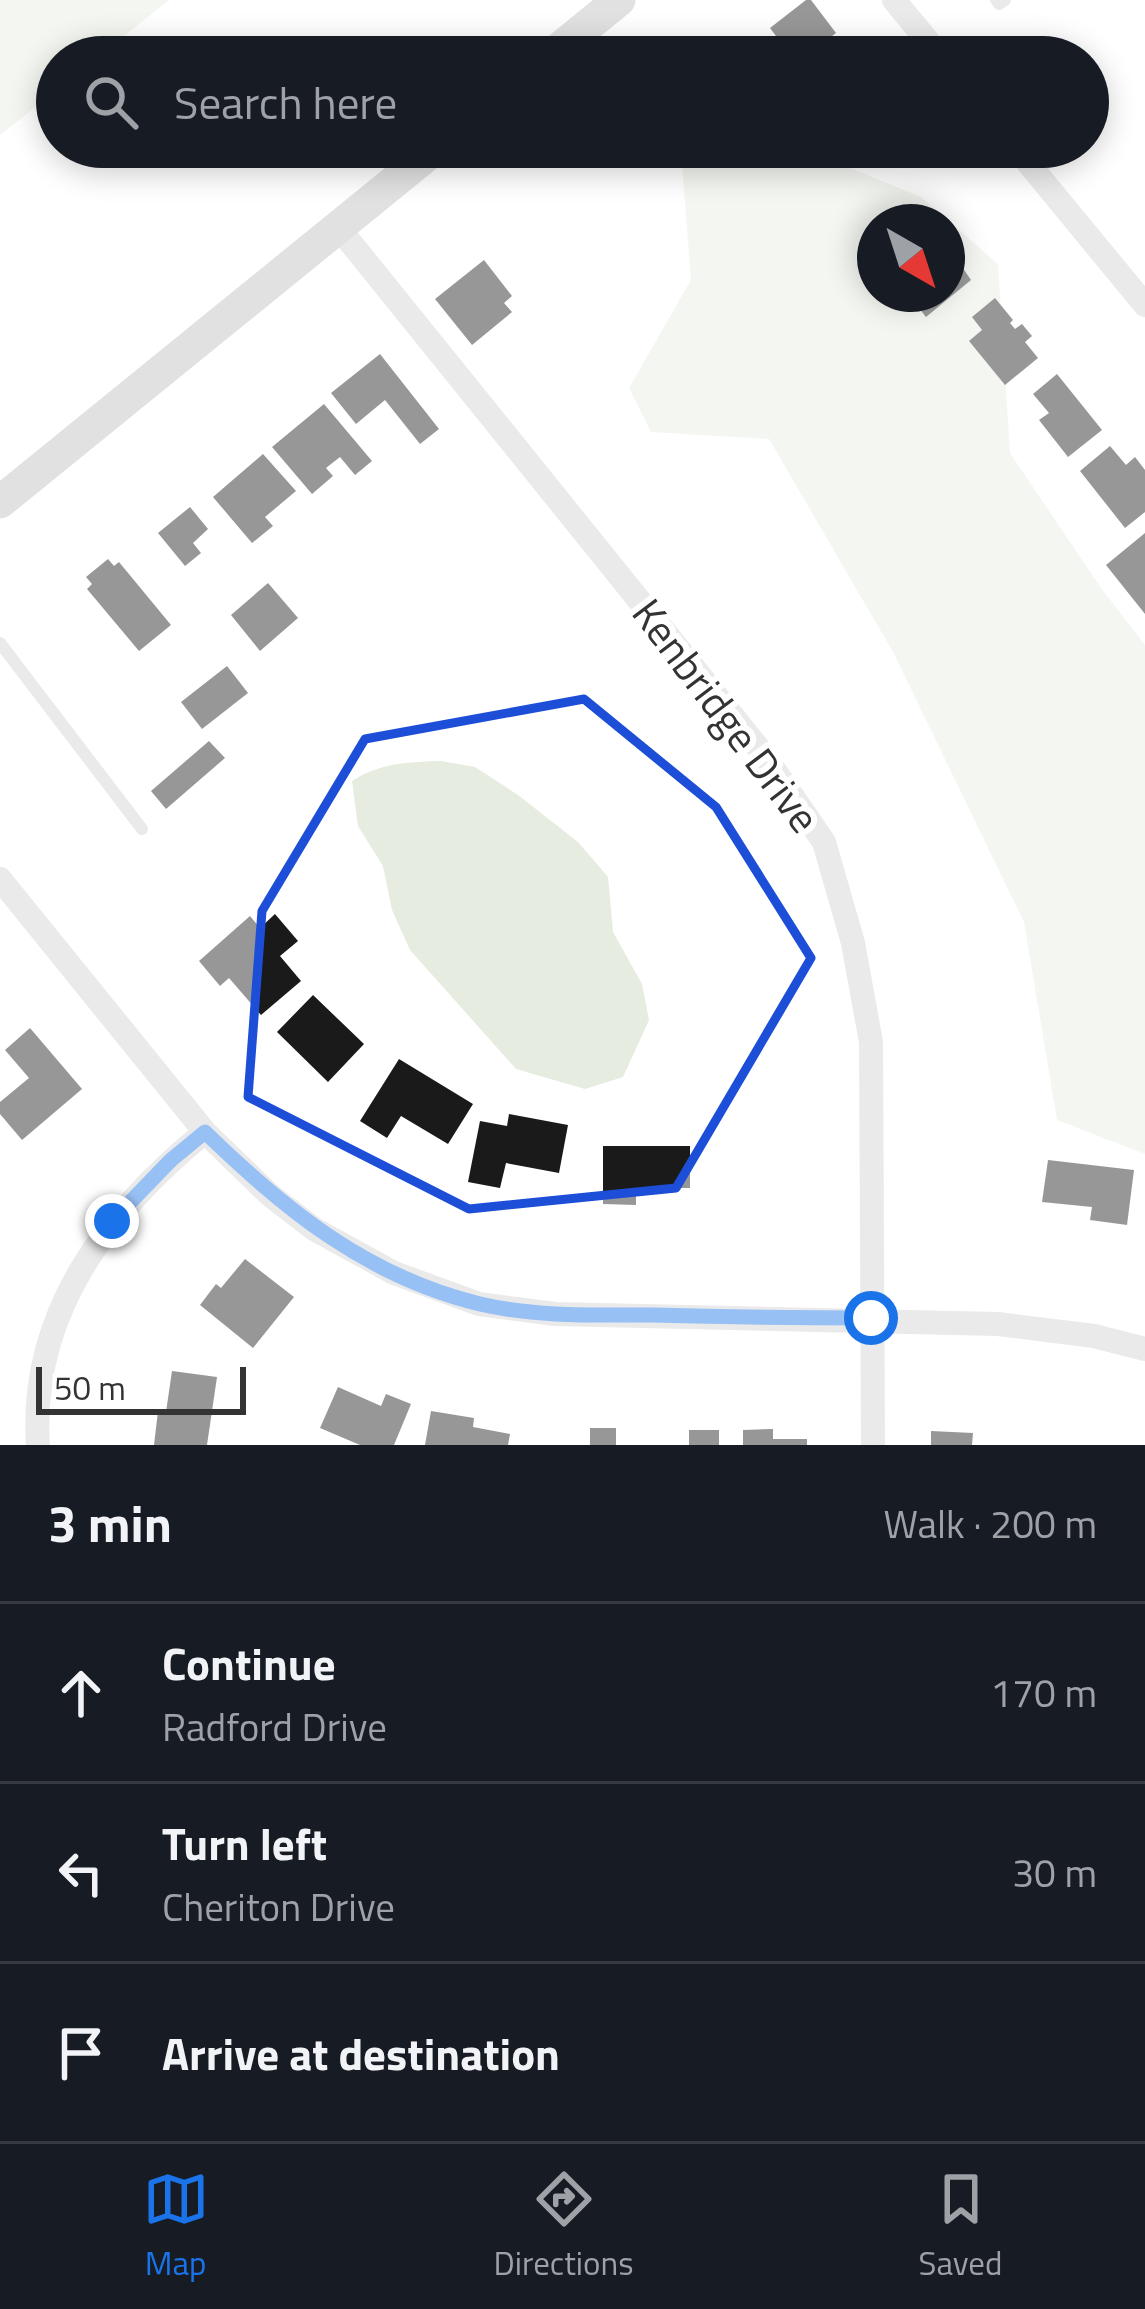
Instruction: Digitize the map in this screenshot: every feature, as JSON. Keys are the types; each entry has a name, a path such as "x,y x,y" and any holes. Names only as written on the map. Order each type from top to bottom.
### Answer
{"main road":[{"path":"574,36 619,0"},
{"path":"0,502 411,168"}],"street":[{"path":"894,0 924,36"},
{"path":"1032,168 1145,305"},
{"name":"Kenbridge Drive","path":"338,227 764,755 824,842 854,943 872,1042 873,1445"},
{"path":"0,880 205,1132 270,1196 314,1228 394,1274 479,1304 555,1314 871,1318 1048,1330 1145,1349"},
{"path":"38,1445 40,1387 59,1310 112,1221 205,1132"}],"lane":[{"path":"0,643 142,829"}],"highlighted area":[{"path":"584,699 716,807 811,958 676,1188 469,1209 248,1097 262,911 365,739"}],"shaded area":[{"path":"0,0 169,0 124,36 36,36 36,107 0,135"},
{"path":"682,168 850,168 921,197 929,204 857,204 857,312 965,312 965,235 998,264 1010,453 1145,645 1145,1154 1057,1120 1024,922 893,652 769,439 651,432 629,388 691,280"},
{"path":"441,761 475,767 518,795 578,842 608,877 613,932 642,984 649,1020 623,1077 585,1089 516,1069 410,950 392,910 383,866 358,826 352,781 384,767"}],"building":[{"path":"811,0 836,33 776,36 770,28"},
{"path":"484,260 512,296 504,303 512,312 472,345 435,299"},
{"path":"995,298 1015,329 1022,324 1032,336 1025,342 1038,358 1005,385 969,341 982,330 972,317"},
{"path":"380,354 439,429 420,444 385,400 356,424 331,393"},
{"path":"1057,374 1102,430 1068,457 1039,420 1049,413 1033,394"},
{"path":"324,404 372,461 355,475 340,457 326,468 333,476 312,494 272,447"},
{"path":"1110,446 1126,465 1135,457 1145,470 1145,512 1125,528 1080,471"},
{"path":"263,454 296,491 265,517 273,526 252,543 213,497"},
{"path":"190,507 208,529 193,543 201,553 185,566 158,533"},
{"path":"1145,533 1145,614 1106,565"},
{"path":"108,559 114,566 119,562 171,625 139,651 87,589 92,584 86,577"},
{"path":"268,583 298,618 260,651 231,615"},
{"path":"227,666 248,693 202,729 181,702"},
{"path":"209,741 225,758 166,809 151,791"},
{"path":"275,914 298,941 280,956 301,981 261,1015 229,978 220,986 199,961 250,916 260,928"},
{"path":"313,995 364,1044 328,1082 277,1032"},
{"path":"30,1028 82,1089 22,1140 0,1114 0,1102 29,1078 5,1050"},
{"path":"399,1059 473,1104 448,1144 401,1116 387,1138 360,1121"},
{"path":"509,1114 568,1125 559,1173 506,1163 500,1188 468,1182 480,1121 507,1126"},
{"path":"603,1146 690,1146 690,1188 636,1188 636,1205 603,1204"},
{"path":"1048,1160 1134,1170 1127,1225 1090,1220 1092,1207 1042,1202"},
{"path":"245,1259 294,1297 253,1348 200,1305"},
{"path":"172,1371 217,1377 207,1445 154,1445 158,1411 166,1412"},
{"path":"338,1387 381,1406 386,1394 411,1404 394,1445 360,1445 320,1428"},
{"path":"431,1411 474,1418 473,1427 510,1434 508,1445 425,1445"},
{"path":"590,1428 616,1428 616,1445 590,1445"},
{"path":"773,1429 773,1439 807,1439 807,1445 743,1445 743,1430"},
{"path":"689,1430 719,1430 719,1445 689,1445"},
{"path":"931,1431 973,1433 972,1445 931,1445"}],"route":[{"path":"112,1221 205,1132 270,1196 314,1228 394,1274 479,1304 555,1314 871,1318"}]}
